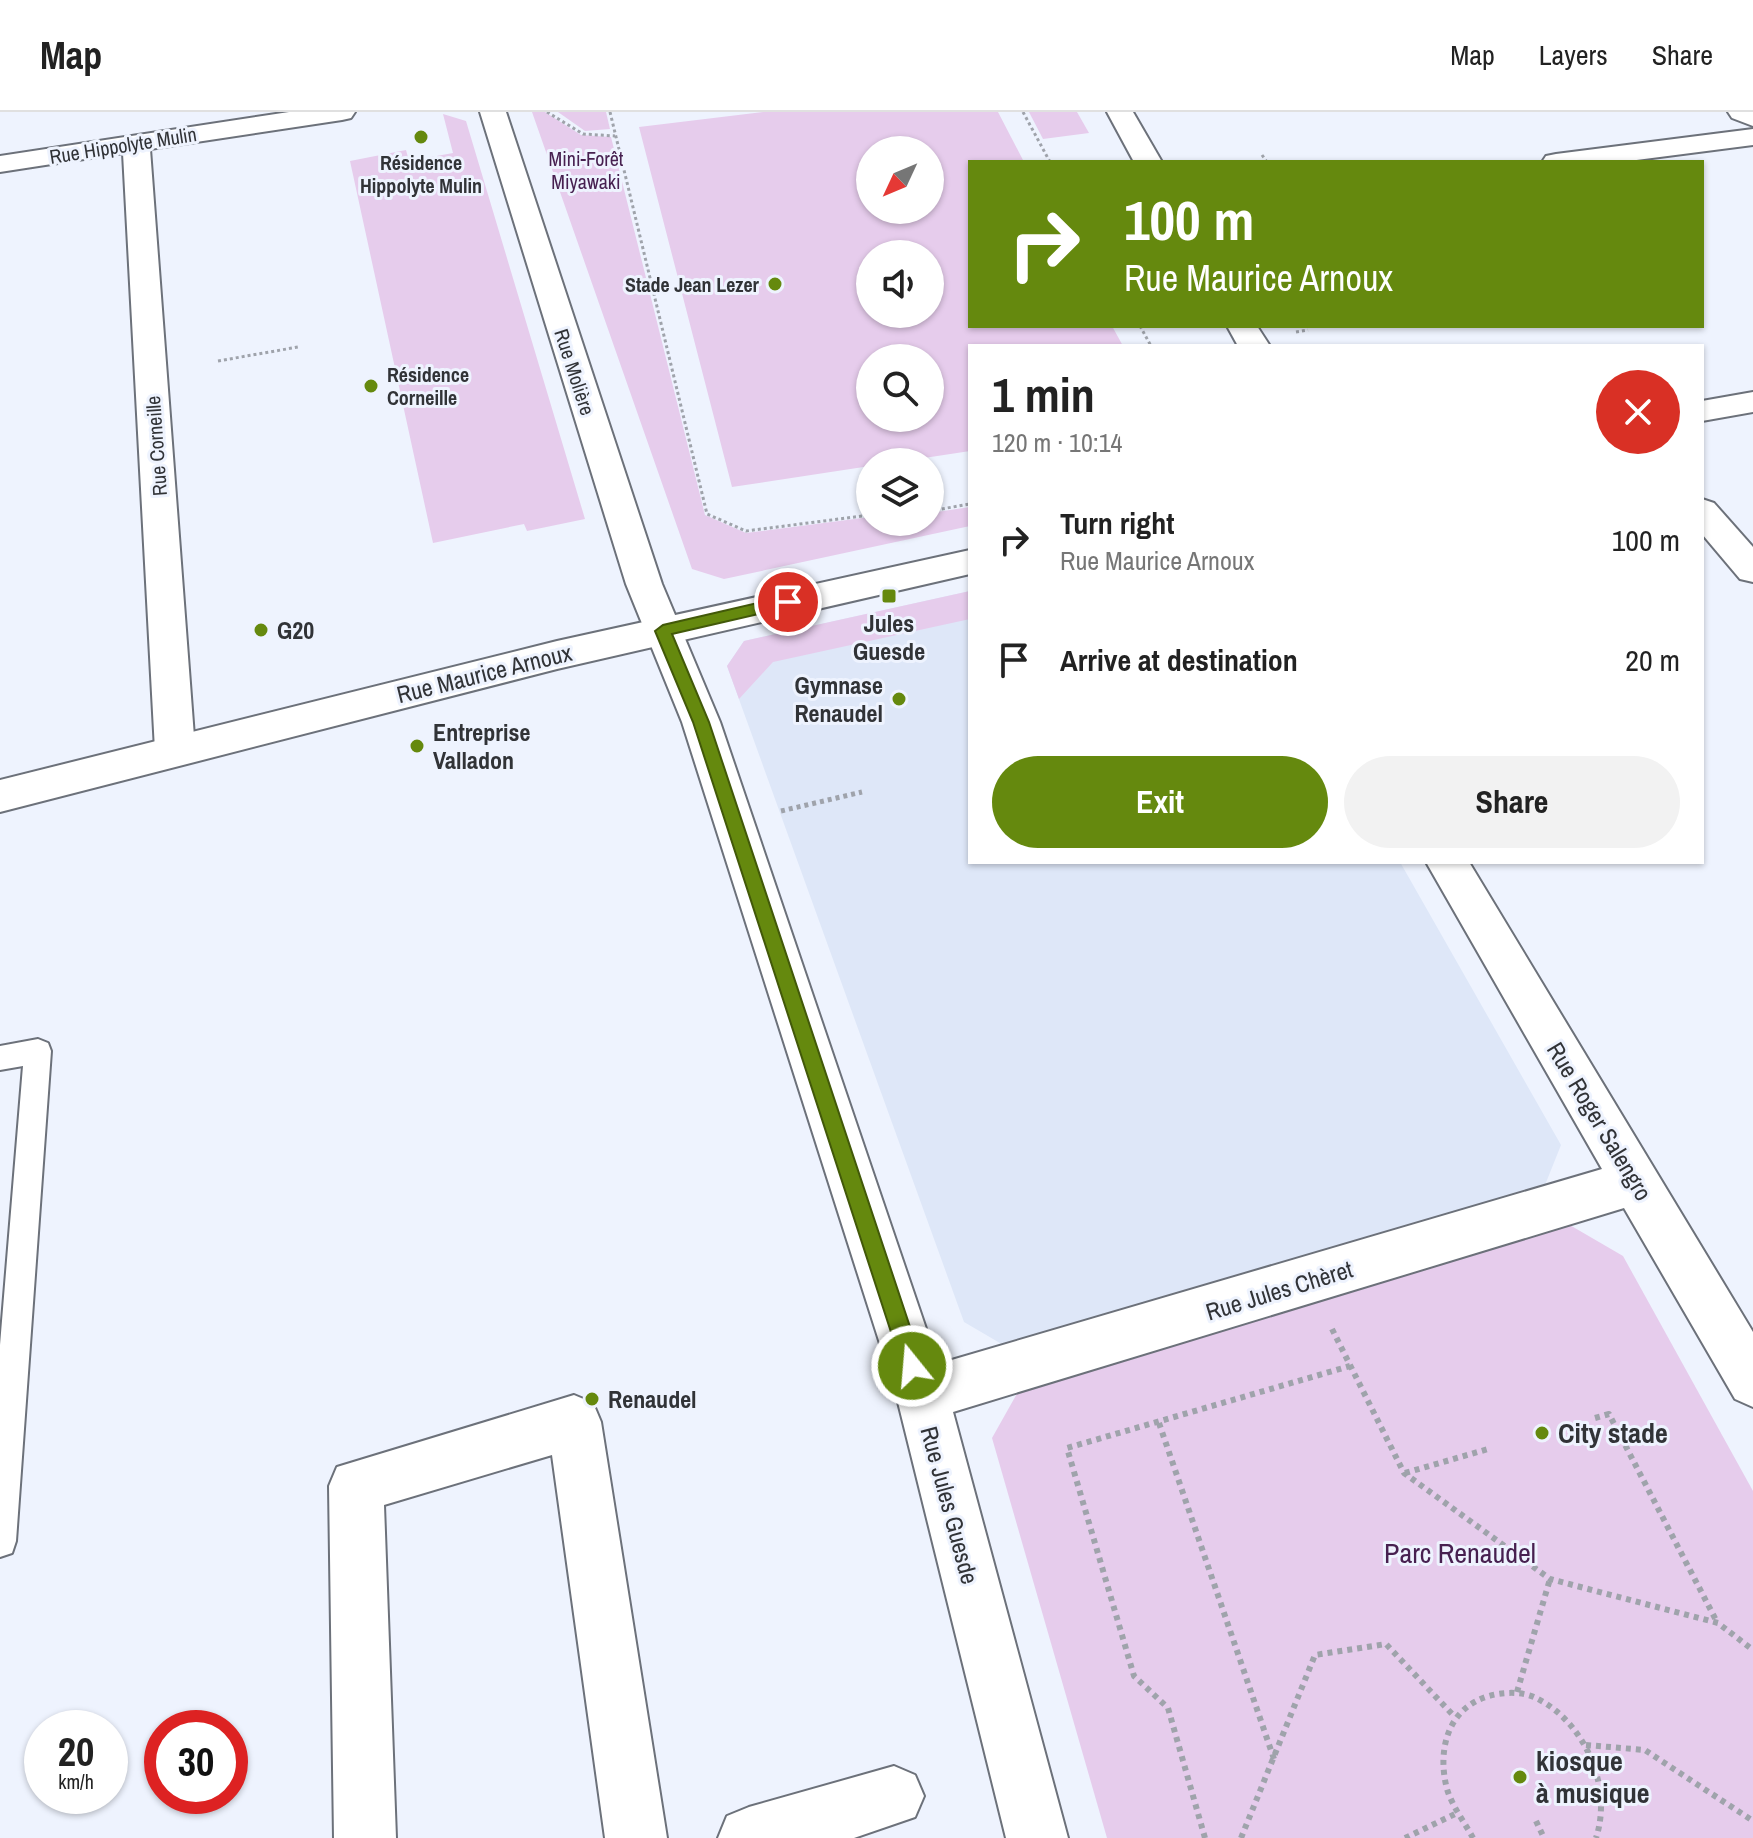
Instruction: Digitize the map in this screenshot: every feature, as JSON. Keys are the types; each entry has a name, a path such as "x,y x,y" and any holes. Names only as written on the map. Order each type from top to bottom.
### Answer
{"street":[{"name":"Rue Hippolyte Mulin","path":"0,164 342,112"},
{"name":"Rue Molière","path":"493,112 644,584 663,631"},
{"path":"1120,112 1147,160"},
{"path":"1741,112 1753,118"},
{"path":"1572,160 1753,137"},
{"name":"Rue Corneille","path":"136,143 175,750"},
{"path":"1704,411 1753,402"},
{"path":"1704,513 1753,570"},
{"name":"Rue Maurice Arnoux","path":"0,796 663,631 968,562"},
{"name":"Rue Jules Guesde","path":"663,631 701,722 922,1394 1037,1838"},
{"name":"Rue Roger Salengro","path":"1448,864 1753,1381"},
{"name":"Rue Jules Chèret","path":"922,1394 1012,1370 1636,1182"},
{"path":"365,1838 356,1486 574,1422 636,1838"},
{"path":"749,1838 894,1796"}],"lane":[{"path":"0,1058 38,1051 0,1541"}],"path":[{"path":"547,112 583,134 615,136"},
{"path":"610,112 707,514 746,531 856,517"},
{"path":"1023,112 1049,160"},
{"path":"1262,155 1266,160"},
{"path":"218,361 298,347"},
{"path":"944,509 968,504"},
{"path":"780,811 862,792"},
{"path":"1307,1282 1404,1473 1550,1579 1718,1623 1753,1650"},
{"path":"1205,1838 1168,1708 1134,1676 1067,1448 1350,1366"},
{"path":"1595,1418 1609,1414 1718,1623"},
{"path":"1159,1423 1275,1760"},
{"path":"1404,1473 1488,1449"},
{"path":"1517,1692 1550,1579"},
{"path":"1241,1838 1315,1655 1386,1644 1453,1715"},
{"path":"1473,1838 1455,1814 1445,1789 1441,1761 1444,1736 1453,1715 1470,1699 1493,1691 1517,1692 1543,1702 1567,1721 1586,1745 1598,1772 1603,1798 1601,1824 1596,1838"},
{"path":"1586,1745 1645,1750 1753,1821"},
{"path":"1405,1838 1455,1814"},
{"path":"1536,1821 1544,1838"}],"shaded area":[{"path":"968,591 968,864 1401,864 1561,1145 1545,1185 1005,1346 964,1322 727,666 744,641"}],"green space":[{"name":"Mini-Forêt Miyawaki","path":"532,112 545,112 581,135 611,137 705,515 746,533 856,519 856,536 924,536 724,579 692,569"},
{"path":"558,112 606,112 610,129 585,131"},
{"name":"Stade Jean Lezer","path":"763,112 998,112 1023,160 968,160 968,328 1113,328 1122,344 968,344 968,451 944,455 944,448 856,448 856,468 732,487 639,127"},
{"path":"1029,112 1077,112 1089,133 1043,139"},
{"path":"443,114 466,121 585,519 527,531 524,524 433,543 350,161 406,150 409,161 453,153"},
{"name":"Mini-Forêt Miyawaki","path":"968,507 968,526 944,532 944,511"},
{"path":"968,591 968,619 773,662 739,699 727,666 744,641"},
{"name":"Parc Renaudel","path":"1568,1224 1623,1256 1753,1491 1753,1838 1107,1838 992,1438 1019,1390"}],"place":[{"name":"Résidence Hippolyte Mulin","path":"421,137"},
{"name":"Stade Jean Lezer","path":"775,284"},
{"name":"Résidence Corneille","path":"371,386"},
{"name":"Jules Guesde","path":"889,596"},
{"name":"G20","path":"261,630"},
{"name":"Gymnase Renaudel","path":"899,699"},
{"name":"Entreprise Valladon","path":"417,746"},
{"name":"Renaudel","path":"592,1399"},
{"name":"City stade","path":"1542,1433"},
{"name":"kiosque à musique","path":"1520,1777"}],"route":[{"path":"788,602 663,631 701,722 912,1366"}]}
